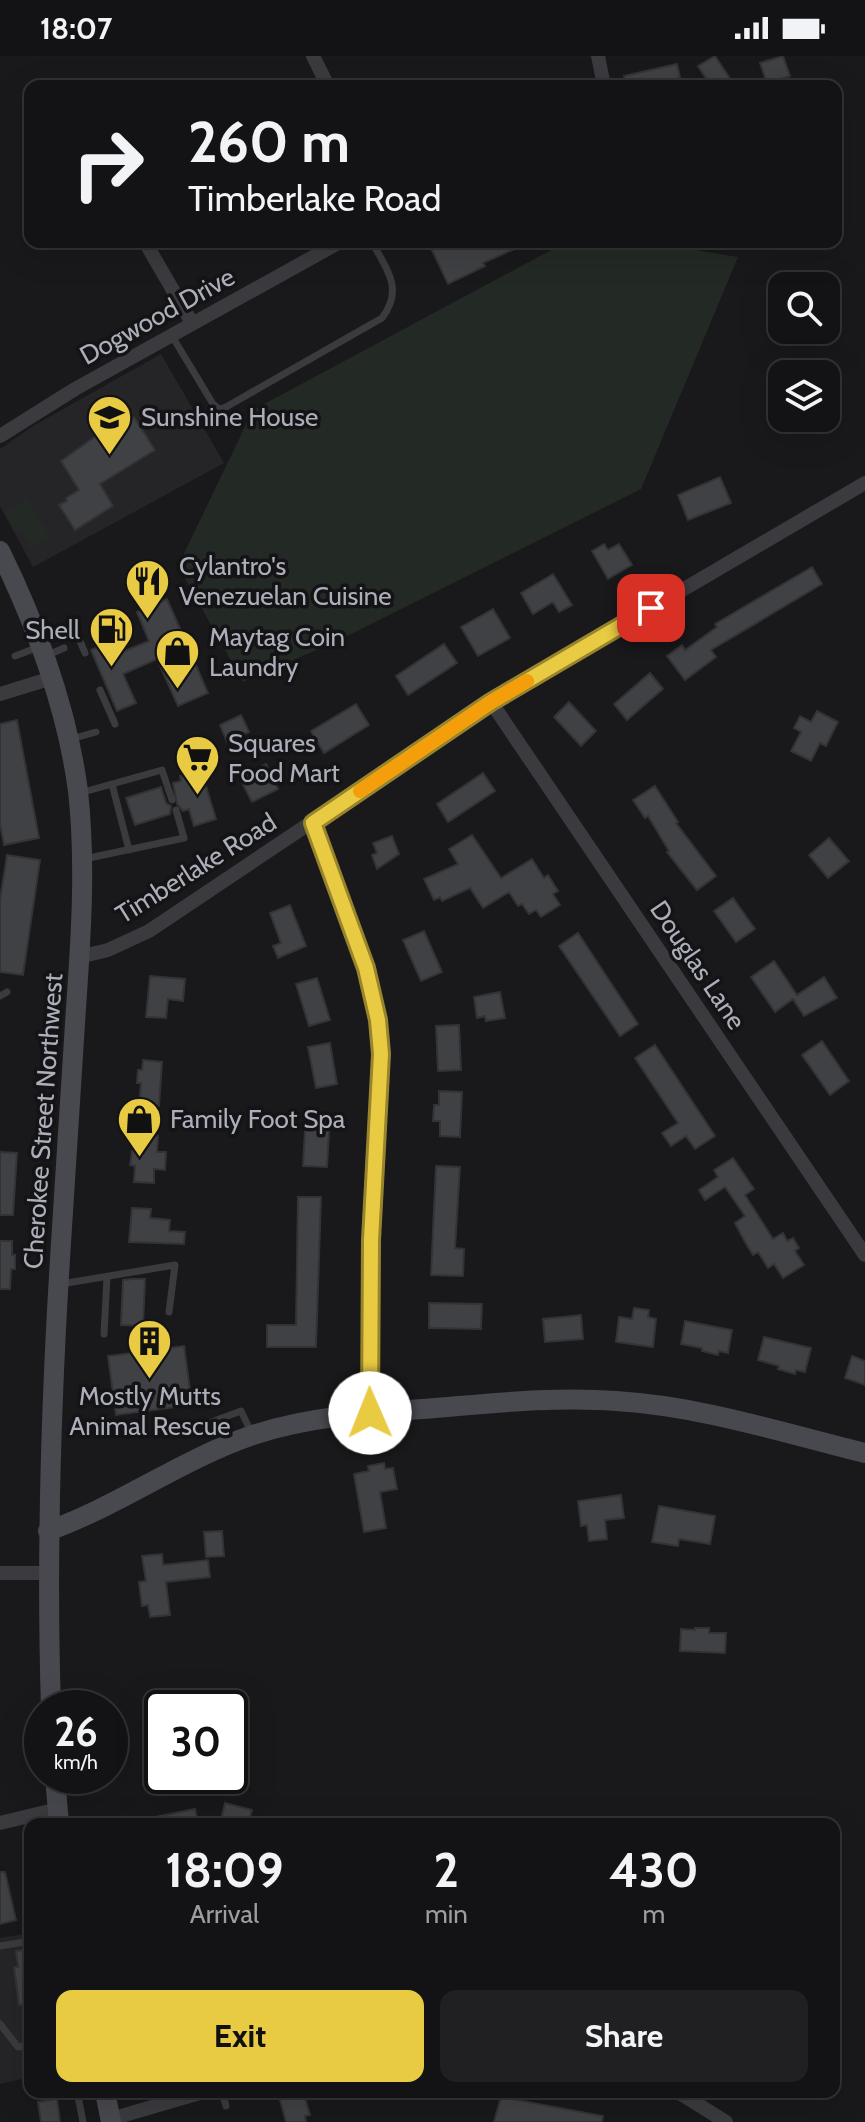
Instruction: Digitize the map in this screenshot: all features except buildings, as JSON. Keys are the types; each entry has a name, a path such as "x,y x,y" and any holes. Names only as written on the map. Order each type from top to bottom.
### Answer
{"main road":[{"name":"Cherokee Street Northwest","path":"0,551 50,650 52,678 69,740 78,793 82,860 79,957 58,1285 48,1531 50,1690"},
{"path":"48,1531 87,1516 211,1452 252,1436 316,1420 370,1413 519,1402 617,1401 714,1416 865,1453"},
{"path":"56,1794 58,1817"},
{"path":"106,2098 111,2120"}],"street":[{"path":"313,56 325,80"},
{"path":"598,56 603,80"},
{"path":"148,248 192,323"},
{"name":"Dogwood Drive","path":"0,436 75,389 329,248"},
{"name":"Timberlake Road","path":"79,957 108,950 149,931 491,702 865,483"},
{"path":"0,694 52,678"},
{"name":"Douglas Lane","path":"491,702 865,1255"},
{"path":"313,823 366,968 378,1020 381,1054 371,1240 370,1413"},
{"path":"0,1573 47,1573"},
{"path":"0,1823 24,1821"},
{"path":"111,2120 183,2098"},
{"path":"688,2098 726,2122"}],"lane":[{"path":"170,335 213,404 219,409 226,407 382,318 391,306 394,291 392,280 375,248"},
{"path":"80,641 85,653"},
{"path":"15,656 50,650"},
{"path":"100,690 115,724"},
{"path":"69,740 96,732"},
{"path":"78,793 162,770 172,800"},
{"path":"112,784 129,850"},
{"path":"82,860 184,838 176,810"},
{"path":"58,1285 175,1265 169,1312"},
{"path":"104,1334 107,1277"},
{"path":"206,1424 241,1411 252,1436"},
{"path":"0,1946 24,1942"},
{"path":"0,2024 18,2047 24,2046"},
{"path":"78,2098 83,2122"},
{"path":"224,2098 226,2106"}],"shaded area":[{"path":"555,248 683,248 738,257 641,489 337,641 243,682 178,566 253,410"},
{"name":"Sunshine House","path":"161,354 224,463 33,567 0,506 0,449 33,426"},
{"path":"27,499 50,537 31,547 21,531 16,532 5,512"},
{"path":"24,1934 24,2078 0,2084 0,1938"}],"slow traffic":[{"path":"360,791 527,681"}],"place":[{"name":"Sunshine House","path":"110,456"},
{"name":"Cylantro's Venezuelan Cuisine","path":"148,620"},
{"name":"Shell","path":"111,669"},
{"name":"Maytag Coin Laundry","path":"178,691"},
{"name":"Squares Food Mart","path":"197,797"},
{"name":"Family Foot Spa","path":"139,1158"},
{"name":"Mostly Mutts Animal Rescue","path":"150,1380"}],"route":[{"path":"370,1413 371,1240 381,1054 378,1020 366,968 313,823 491,702 651,608"}]}
